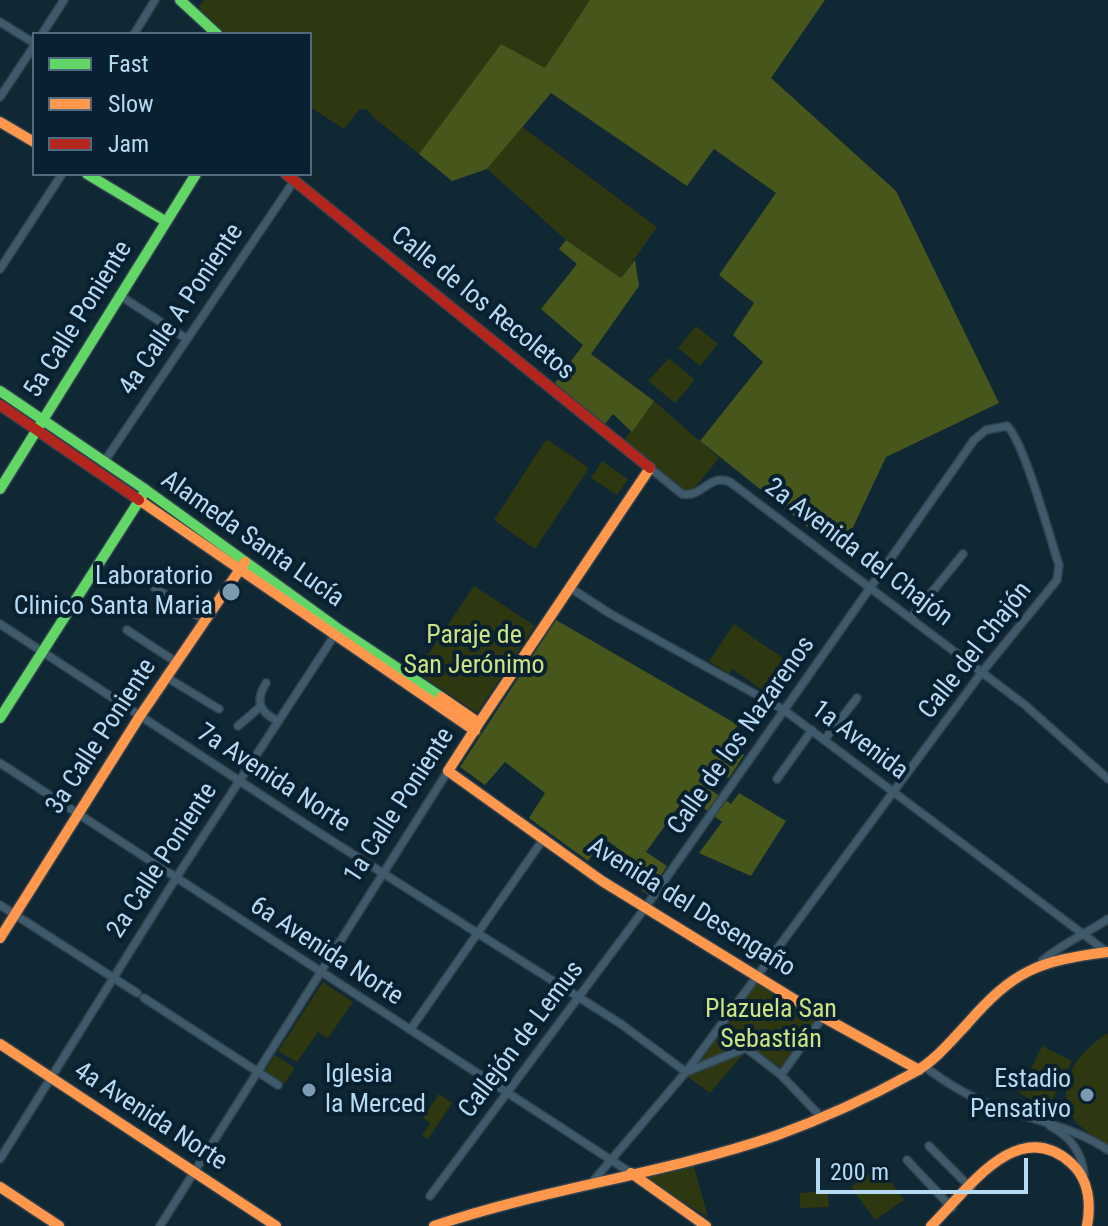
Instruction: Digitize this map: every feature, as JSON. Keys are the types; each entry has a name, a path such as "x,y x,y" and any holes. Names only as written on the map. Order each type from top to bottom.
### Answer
{"main road":[{"path":"180,0 193,4 215,32"},
{"path":"0,122 32,141"},
{"path":"90,176 165,221"},
{"name":"5a Calle Poniente","path":"0,489 195,176"},
{"name":"Calle de los Recoletos","path":"290,177 650,468"},
{"name":"Alameda Santa Lucía","path":"0,391 146,490 242,565 477,727"},
{"name":"Alameda Santa Lucía","path":"0,405 139,500 242,565"},
{"name":"1a Calle Poniente","path":"448,771 650,468"},
{"path":"0,718 146,490"},
{"name":"3a Calle Poniente","path":"0,938 140,716 242,565"},
{"name":"Avenida del Desengaño","path":"448,771 645,908 823,1017 922,1068"},
{"path":"434,1226 594,1180 770,1138 822,1118 922,1068 993,997 1037,965 1107,952"},
{"name":"4a Avenida Norte","path":"0,1044 269,1223"},
{"path":"931,1226 993,1165 1012,1150 1030,1147 1057,1153 1070,1161 1084,1177 1090,1213 1087,1226"},
{"path":"631,1173 706,1226"},
{"path":"0,1187 59,1226"}],"street":[{"path":"43,32 64,0"},
{"path":"135,32 155,0"},
{"path":"0,22 32,43"},
{"path":"0,97 32,47"},
{"path":"0,76 9,83"},
{"path":"0,269 61,176"},
{"name":"4a Calle A Poniente","path":"104,462 290,177"},
{"path":"119,295 187,339"},
{"name":"Calle del Chajón","path":"594,1180 720,1028 982,672 1054,584 1059,573 1026,464 1010,428 1002,425 986,430 977,437 871,587"},
{"name":"2a Avenida del Chajón","path":"650,468 685,495 696,493 714,480 727,480 1025,705 1108,779"},
{"path":"911,618 963,554"},
{"name":"1a Avenida","path":"569,587 609,613 784,710 1107,952"},
{"name":"Calle de los Nazarenos","path":"645,908 871,587"},
{"path":"155,588 204,620"},
{"name":"7a Avenida Norte","path":"0,624 580,999 686,1072"},
{"path":"127,630 176,662"},
{"name":"2a Calle Poniente","path":"0,1159 176,878 337,632"},
{"path":"166,677 219,709"},
{"path":"266,683 258,699 260,707 267,716 278,721"},
{"path":"825,739 857,698"},
{"path":"238,726 260,707"},
{"path":"777,779 812,730"},
{"name":"6a Avenida Norte","path":"0,763 631,1173"},
{"name":"1a Calle Poniente","path":"160,1226 448,771"},
{"path":"410,1030 544,838"},
{"path":"0,905 278,1085"},
{"name":"Callejón de Lemus","path":"430,1196 645,908"},
{"path":"1037,965 1056,949 1108,919"},
{"path":"781,1075 823,1017"},
{"path":"720,1028 781,1075 822,1118"},
{"path":"686,1072 746,1048"},
{"path":"922,1068 992,1105 1062,1126 1108,1150"},
{"path":"1038,1119 1058,1130 1077,1147 1083,1161 1084,1177"},
{"path":"929,1146 971,1188"},
{"path":"907,1160 952,1208"}],"green space":[{"path":"204,0 590,0 545,69 501,44 419,154 368,110 360,109 344,129 312,108 312,32 224,32 200,11 199,6"},
{"path":"590,0 825,0 771,78 896,191 999,403 886,457 847,540 818,518 810,529 700,441 763,362 733,335 754,303 719,275 776,193 714,149 687,186 551,93 487,169 452,181 419,154 501,44 545,68"},
{"path":"522,127 657,227 621,278 566,240 487,169"},
{"path":"566,240 621,278 635,260 639,286 591,354 654,401 632,432 613,414 604,425 555,383 583,345 541,309 577,264 559,249"},
{"path":"696,326 718,344 700,366 678,348"},
{"path":"669,358 695,380 675,403 648,381"},
{"path":"654,401 719,458 692,491 684,491 623,442"},
{"path":"545,441 589,468 535,549 494,520"},
{"path":"602,461 628,479 617,495 591,478"},
{"name":"Paraje de San Jerónimo","path":"474,586 535,626 477,713 416,672"},
{"path":"556,620 738,725 725,742 744,755 729,778 708,767 698,781 731,804 739,793 786,821 751,876 699,853 722,822 687,795 646,852 667,866 648,895 627,879 637,863 604,838 588,861 529,818 545,793 505,762 485,785 460,767"},
{"path":"734,624 753,637 750,643 754,638 800,670 778,701 732,669 729,674 709,661"},
{"name":"Plazuela San Sebastián","path":"758,981 818,1017 781,1068 724,1029"},
{"path":"323,982 353,1002 328,1038 318,1032 297,1062 278,1051"},
{"path":"721,1031 741,1047 692,1067"},
{"name":"Estadio Pensativo","path":"1108,1033 1108,1146 1076,1122 1066,1092 1072,1069 1079,1059"},
{"path":"1042,1046 1072,1061 1048,1108 1019,1093"},
{"path":"745,1052 710,1093 684,1074"},
{"path":"275,1055 295,1068 284,1084 265,1071"},
{"path":"439,1094 452,1103 428,1139 422,1136 430,1123 423,1118"},
{"path":"693,1163 708,1217 637,1174"},
{"path":"880,1166 904,1200 875,1220 851,1187"},
{"path":"828,1191 829,1207 800,1208 800,1193"}],"traffic: fast":[{"path":"180,0 215,32"},
{"path":"90,176 165,221"},
{"path":"0,489 195,176"},
{"path":"0,391 146,490"},
{"path":"0,718 146,490 340,630 441,697"}],"traffic: slow":[{"path":"0,122 32,141"},
{"path":"479,723 650,468"},
{"path":"139,500 475,731"},
{"path":"0,938 140,716 245,562"},
{"path":"441,697 479,723 448,771 602,881 823,1017 919,1070"},
{"path":"434,1226 519,1201 733,1149 810,1122 863,1099 921,1068 999,991 1029,971 1063,959 1108,952"},
{"path":"0,1044 276,1226"},
{"path":"931,1226 994,1163 1012,1152 1031,1147 1051,1150 1071,1163 1082,1176 1089,1209 1087,1226"},
{"path":"631,1173 706,1226"},
{"path":"0,1187 59,1226"}],"traffic: jam":[{"path":"288,176 650,468"},
{"path":"0,405 139,500"}],"place":[{"name":"Laboratorio Clinico Santa Maria","path":"231,592"},
{"name":"Iglesia la Merced","path":"309,1090"},
{"name":"Estadio Pensativo","path":"1087,1095"}]}
